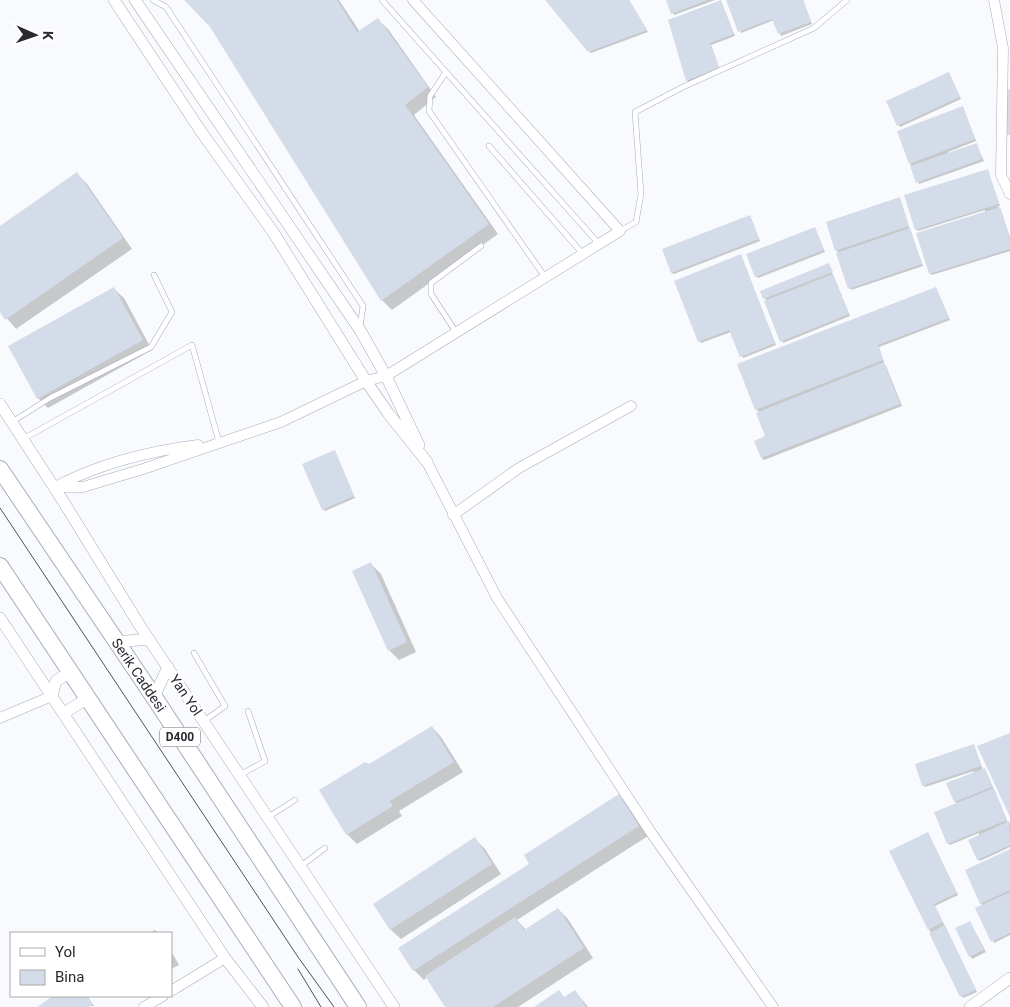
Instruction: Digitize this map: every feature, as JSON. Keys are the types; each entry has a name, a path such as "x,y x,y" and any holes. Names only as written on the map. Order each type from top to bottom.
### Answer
{"highway":[{"name":"Serik Caddesi","path":"0,469 154,697 358,1007"},
{"path":"0,566 293,1007"}],"street":[{"path":"114,0 202,133 274,232 366,381 388,413 427,462"},
{"path":"135,0 360,330 386,376 454,516 503,606 652,834 773,1007"},
{"path":"55,488 83,487 143,469 281,422 366,381 386,376 620,231 413,0"},
{"path":"994,0 1003,48 1001,175 1010,194"},
{"name":"Yan Yol","path":"0,404 55,488 149,640 394,1007"},
{"path":"454,516 519,468 631,406"},
{"path":"0,618 225,958 264,1007"},
{"path":"117,642 149,640"},
{"path":"154,697 168,667"},
{"path":"52,696 56,681 70,672"},
{"path":"0,718 52,696"},
{"path":"64,713 88,698"},
{"path":"172,990 225,958"},
{"path":"970,1007 1010,978"},
{"path":"144,1007 161,997"}],"lane":[{"path":"154,0 166,7 363,306 360,330"},
{"path":"382,0 598,244"},
{"path":"620,231 636,222 641,194 635,112 683,87 814,28 847,0"},
{"path":"446,72 430,96 430,111 544,277"},
{"path":"489,146 583,254"},
{"path":"456,332 433,298 430,287 433,280 481,246"},
{"path":"12,422 50,398 151,347 172,312 154,275"},
{"path":"23,439 192,345 218,442"},
{"path":"194,653 225,706 204,721"},
{"path":"240,775 264,761 248,711"},
{"path":"268,817 295,800"},
{"path":"300,866 325,848"}],"building":[{"path":"184,0 337,0 357,32 378,18 428,87 405,105 489,224 381,301 210,27"},
{"path":"545,0 629,0 647,30 588,52"},
{"path":"666,0 708,0 671,14"},
{"path":"721,0 734,34 710,43 719,68 686,81 668,20"},
{"path":"726,0 803,0 811,22 778,34 772,19 738,32"},
{"path":"949,72 960,97 897,126 886,101"},
{"path":"1010,89 1010,135 1006,135 1006,90"},
{"path":"963,106 975,139 909,164 897,131"},
{"path":"977,143 982,159 916,183 910,166"},
{"path":"988,169 999,204 915,230 904,195"},
{"path":"77,172 123,238 5,320 0,312 0,226"},
{"path":"900,197 909,226 835,251 826,222"},
{"path":"1000,207 1010,240 1010,249 929,274 916,233"},
{"path":"750,215 759,239 671,273 662,249"},
{"path":"815,227 824,250 755,277 746,254"},
{"path":"910,228 922,264 848,289 836,253"},
{"path":"741,254 775,343 740,357 729,330 698,342 674,281"},
{"path":"829,263 833,272 763,299 760,291"},
{"path":"833,274 849,314 780,342 764,301"},
{"path":"114,287 143,340 37,399 8,346"},
{"path":"936,287 949,318 878,345 883,360 755,410 737,364"},
{"path":"884,362 900,404 761,458 754,441 765,436 756,413"},
{"path":"335,450 354,496 322,510 302,464"},
{"path":"371,562 407,642 388,651 352,571"},
{"path":"432,726 454,762 390,801 393,806 346,835 319,790 365,762 369,764"},
{"path":"1010,733 1010,817 977,746"},
{"path":"974,744 981,766 922,786 915,764"},
{"path":"985,768 992,787 954,802 946,783"},
{"path":"994,788 1007,820 947,844 934,812"},
{"path":"619,794 639,826 413,971 398,948 529,864 524,855"},
{"path":"1009,821 1010,845 977,860 968,840"},
{"path":"928,832 957,893 934,904 943,922 928,930 889,851"},
{"path":"475,837 492,864 390,930 373,904"},
{"path":"1010,849 1010,890 980,904 965,870"},
{"path":"1010,892 1010,933 991,942 975,908"},
{"path":"558,908 584,948 493,1007 445,1007 425,976 515,917 524,930"},
{"path":"970,921 984,950 969,957 955,928"},
{"path":"945,925 976,990 960,997 929,933"},
{"path":"559,990 564,997 575,990 586,1007 534,1007"},
{"path":"52,997 89,997 93,1004 89,1007 37,1007"}],"tram line":[{"path":"0,508 298,957 334,1007"},
{"path":"298,969 321,1007"}]}
